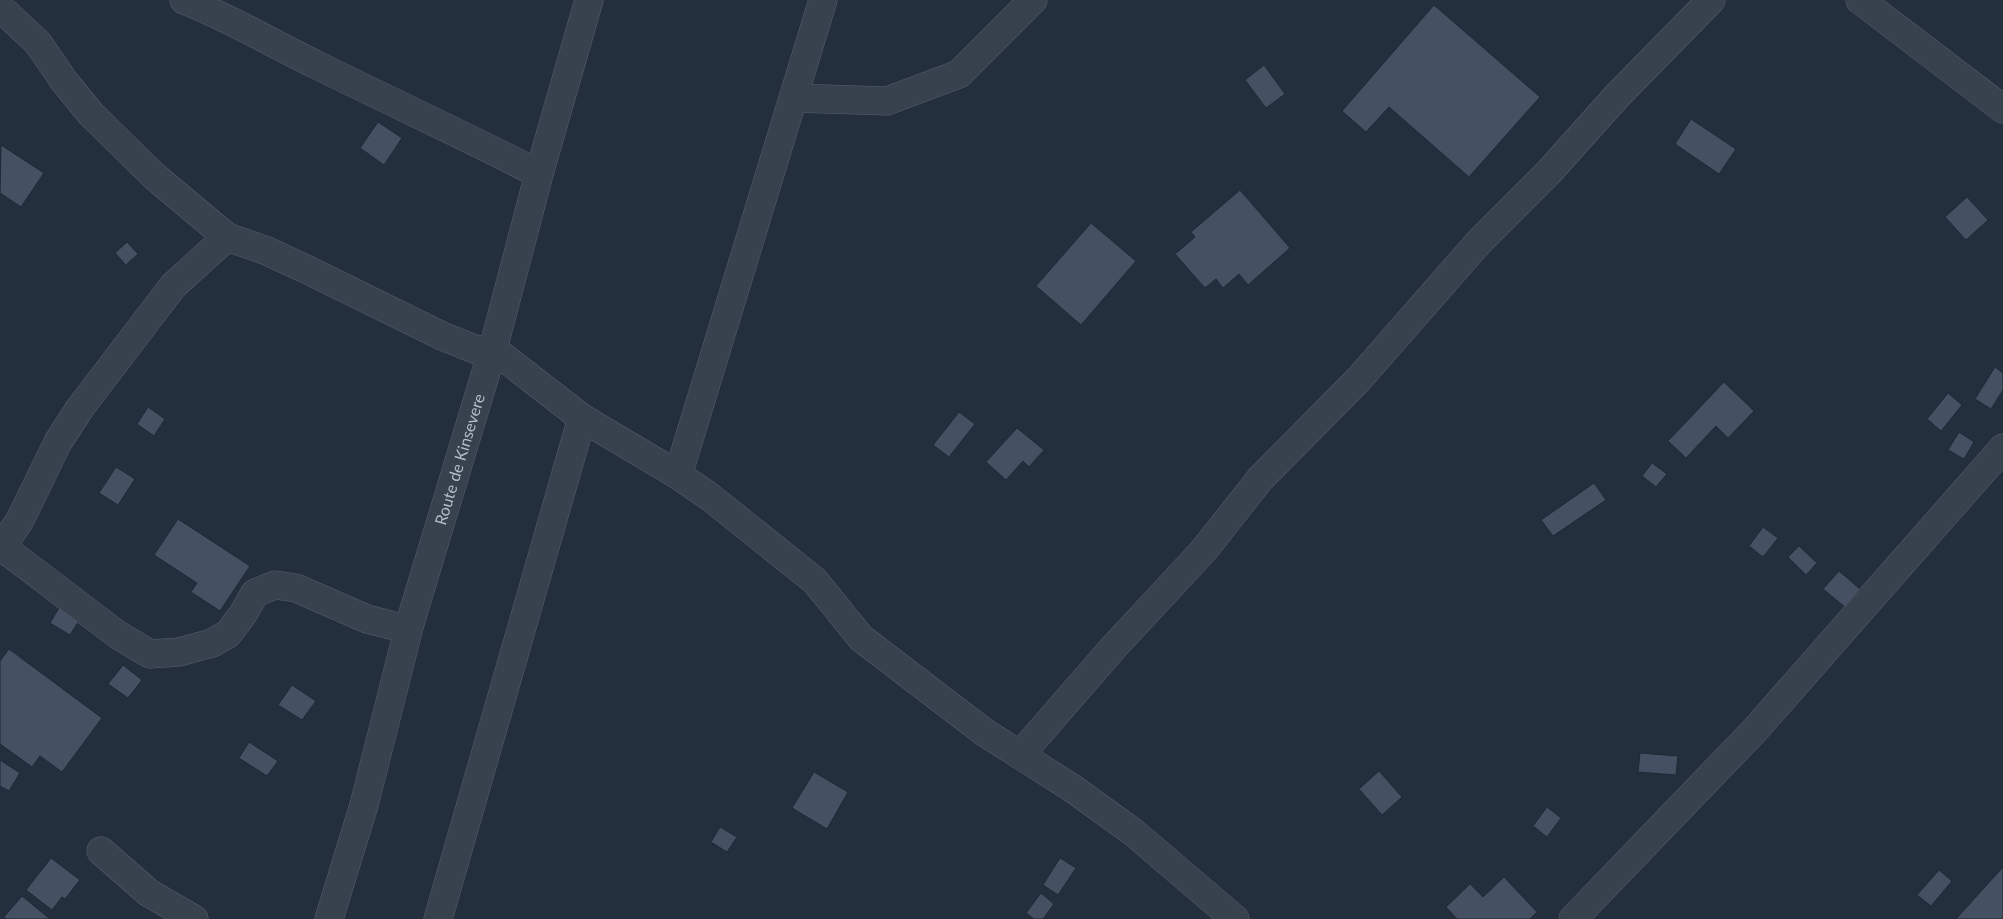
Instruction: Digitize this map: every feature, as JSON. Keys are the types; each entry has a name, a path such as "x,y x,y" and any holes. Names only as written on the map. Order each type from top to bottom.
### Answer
{"street":[{"path":"184,0 212,11 280,47 468,137 539,174"},
{"name":"Route de Kinsevere","path":"329,919 364,805 410,623 493,349 539,174 589,0"},
{"path":"678,475 823,0"},
{"path":"793,98 887,101 959,74 1033,0"},
{"path":"1020,755 1113,648 1204,550 1260,479 1358,380 1478,243 1549,172 1617,96 1711,0"},
{"path":"1860,0 2003,109"},
{"path":"0,9 38,42 64,80 91,114 154,176 227,237 267,251 442,336 477,350 493,349 582,418 678,475 710,498 815,581 861,638 984,732 1072,788 1133,832 1235,919"},
{"path":"227,237 173,286 80,408 58,442 20,520 1,548 118,635 150,654 179,652 212,643 228,634 243,614 255,593 275,585 296,588 367,620 402,628 410,623"},
{"path":"438,919 582,418"},
{"path":"1573,919 1755,730 2003,448"},
{"path":"101,851 149,893 194,919"}],"building":[{"path":"1434,5 1540,97 1469,177 1389,107 1366,132 1342,111"},
{"path":"1264,65 1285,94 1266,108 1245,80"},
{"path":"1691,119 1736,149 1719,174 1675,144"},
{"path":"378,122 402,138 384,165 360,148"},
{"path":"1,145 44,173 21,207 0,193"},
{"path":"1240,190 1290,248 1248,285 1239,274 1223,288 1216,279 1205,288 1175,254 1195,237 1191,232"},
{"path":"1967,197 1988,220 1966,240 1945,217"},
{"path":"1091,223 1136,261 1081,325 1036,286"},
{"path":"127,242 138,254 126,265 115,253"},
{"path":"1995,367 2003,373 2003,390 1991,409 1975,399"},
{"path":"1724,382 1754,411 1728,438 1716,426 1686,458 1668,441"},
{"path":"1948,393 1962,405 1941,431 1927,419"},
{"path":"148,407 165,419 154,436 137,424"},
{"path":"959,412 975,424 949,457 933,445"},
{"path":"1017,428 1044,450 1029,467 1023,461 1006,480 986,462"},
{"path":"1959,432 1974,442 1964,459 1948,450"},
{"path":"1652,463 1667,474 1656,487 1642,476"},
{"path":"116,467 135,479 118,505 99,493"},
{"path":"1594,483 1606,500 1553,536 1541,520"},
{"path":"178,519 250,566 220,611 191,592 197,583 154,555"},
{"path":"1763,527 1778,538 1763,557 1749,546"},
{"path":"1799,546 1817,563 1806,575 1788,557"},
{"path":"1839,571 1860,589 1845,607 1823,589"},
{"path":"62,603 82,616 70,635 50,623"},
{"path":"9,649 102,718 62,772 40,756 32,767 0,744 0,661"},
{"path":"123,665 142,680 128,698 108,684"},
{"path":"292,685 316,701 302,720 278,705"},
{"path":"249,742 278,761 267,776 239,758"},
{"path":"1640,753 1678,756 1676,775 1638,772"},
{"path":"0,760 20,773 9,791 0,786"},
{"path":"1379,771 1402,797 1382,815 1359,789"},
{"path":"814,772 848,792 827,829 792,808"},
{"path":"1547,807 1561,818 1547,837 1533,826"},
{"path":"720,827 737,837 727,852 711,842"},
{"path":"51,858 80,880 65,899 62,897 52,910 26,890"},
{"path":"1060,858 1076,868 1058,895 1043,885"},
{"path":"2003,867 2003,919 1956,919"},
{"path":"1939,870 1952,881 1931,906 1917,895"},
{"path":"1504,877 1537,912 1530,919 1457,919 1446,907 1470,884 1483,897"},
{"path":"1041,893 1054,904 1043,919 1034,919 1026,913"},
{"path":"22,896 50,919 6,919 4,917"}]}
